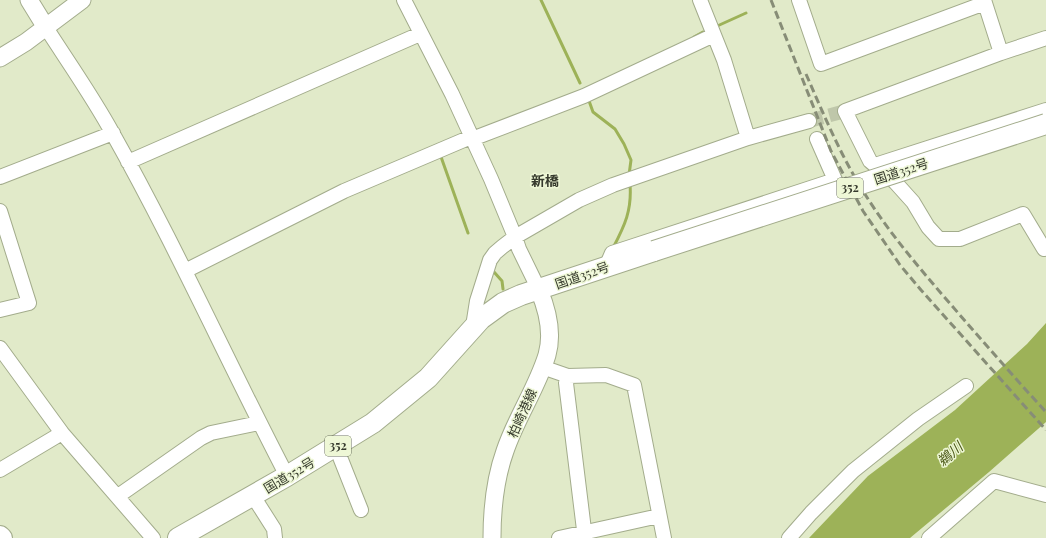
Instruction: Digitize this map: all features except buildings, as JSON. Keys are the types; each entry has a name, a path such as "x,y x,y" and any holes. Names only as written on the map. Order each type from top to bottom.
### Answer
{"highway":[{"name":"国道352号","path":"178,538 287,476 373,423 428,378 476,325 503,303 521,295 654,251 1046,124"}],"main road":[{"path":"29,0 45,26"},
{"path":"0,58 26,42 45,26 82,0"},
{"name":"柏崎港線","path":"492,538 493,502 505,449 547,355 549,331 544,302 538,290"}],"street":[{"path":"404,0 420,34 452,94 538,290"},
{"path":"700,0 724,60 748,138"},
{"path":"799,0 821,64 984,1 1001,53"},
{"path":"45,26 113,134 185,271 259,423 287,476"},
{"path":"128,162 420,34"},
{"path":"185,271 344,191 472,138 584,96 714,35"},
{"path":"1046,38 1001,53 845,111 870,161 895,182 913,202 928,227 939,239 960,239 1023,214 1044,249 1046,248"},
{"path":"875,166 1046,110"},
{"path":"476,325 474,320 477,301 490,260 495,253 515,237 579,200 613,185 748,138 809,121"},
{"path":"0,177 113,134"},
{"path":"606,267 612,253 835,180 817,139"},
{"path":"0,211 28,303 0,310"},
{"path":"0,348 62,433 153,538"},
{"path":"542,368 568,376 606,375 634,384 664,538"},
{"path":"568,376 566,383 584,535"},
{"path":"789,538 811,513 853,471 918,419 966,386"},
{"path":"118,496 201,438 211,433 259,423"},
{"path":"0,470 62,433"},
{"path":"336,447 361,510"},
{"path":"929,538 994,481 1046,495"},
{"path":"253,496 274,529 275,538"},
{"path":"559,538 584,535 659,516"}],"water":[{"name":"鵜川","path":"1046,323 1046,422 910,538 809,538 868,476 955,410 1027,344"}],"waterway":[{"path":"541,0 580,83"},
{"path":"715,27 746,13"},
{"path":"694,37 703,32"},
{"path":"588,98 593,112 615,129 624,144 631,160 629,175"},
{"path":"440,154 468,233"},
{"path":"613,248 629,210 630,184"},
{"path":"494,272 502,281 503,289"}],"tunnel":[{"path":"809,121 845,111"}],"railway":[{"path":"771,0 831,151 863,211 900,265 1046,430"},
{"path":"806,74 847,163 863,191 882,219 935,286 1046,412"}],"district":[{"name":"新橋","path":"545,181"}]}
